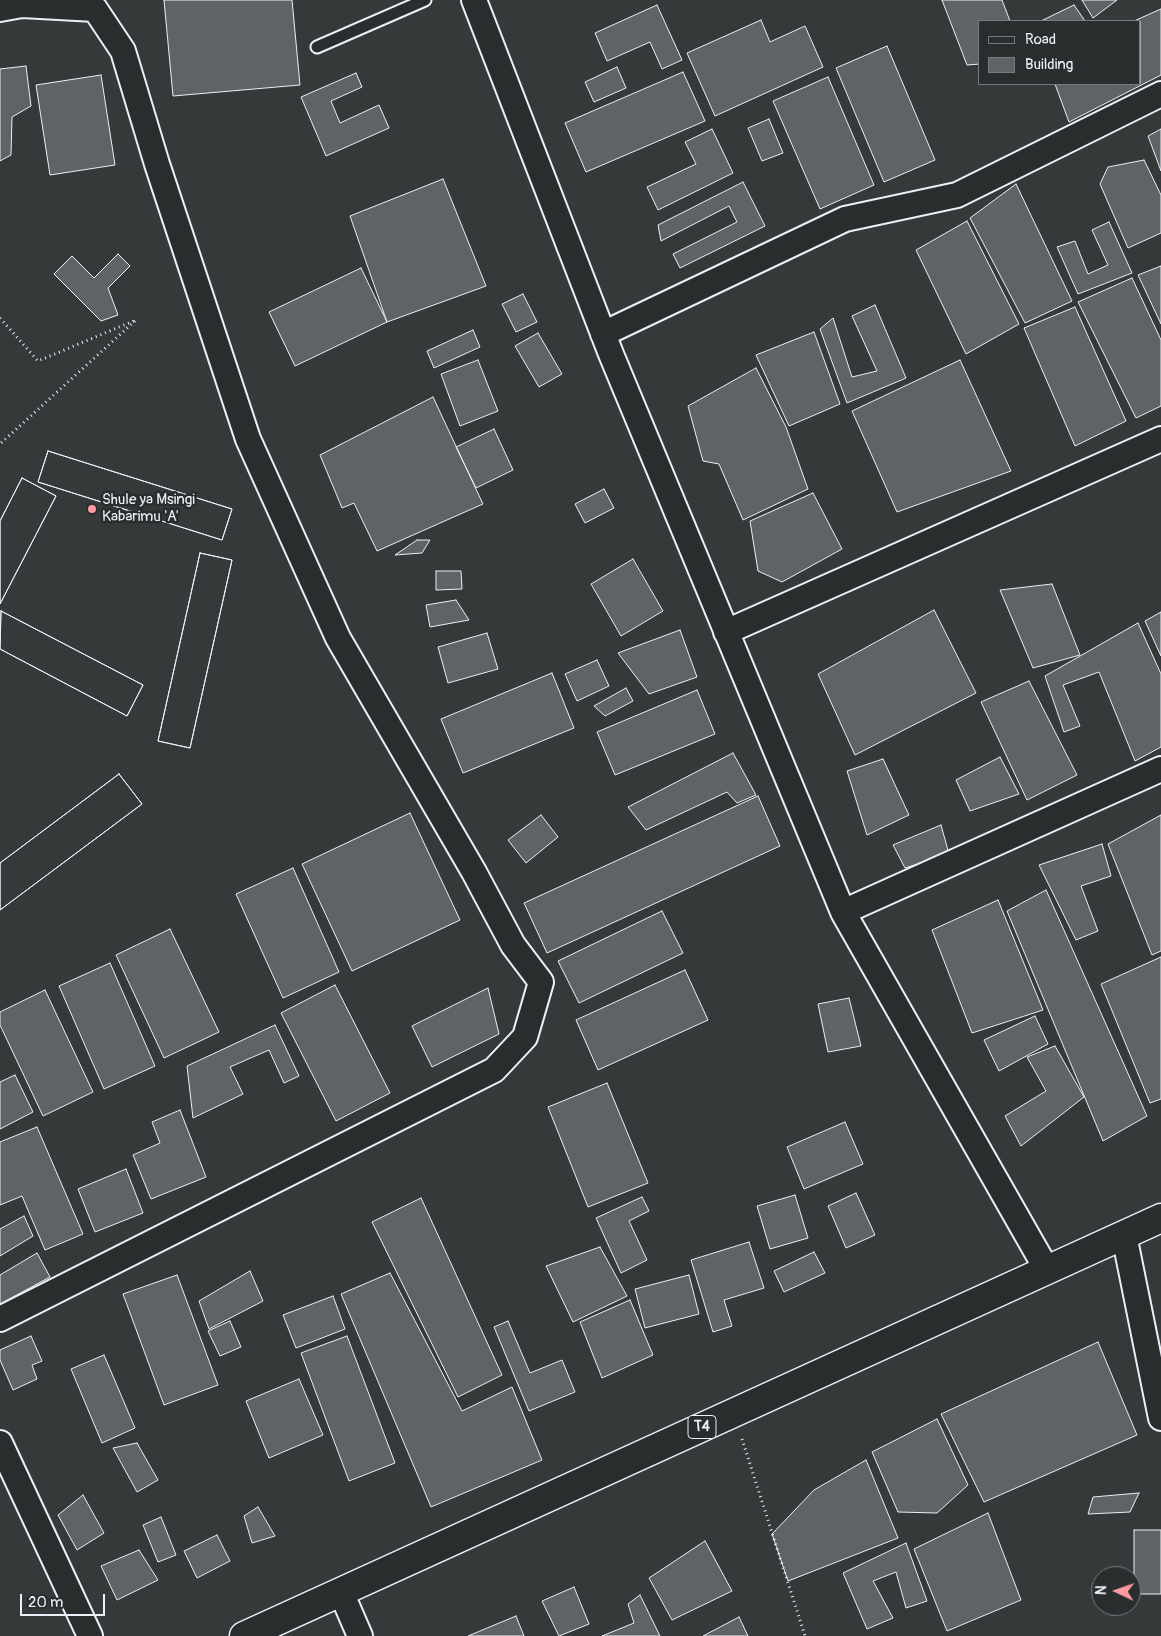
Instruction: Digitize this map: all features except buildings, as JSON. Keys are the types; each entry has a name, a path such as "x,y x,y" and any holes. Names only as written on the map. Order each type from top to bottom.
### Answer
{"highway":[{"name":"T4","path":"244,1636 1161,1218"}],"street":[{"path":"474,0 603,334 843,912 1047,1270"},
{"path":"0,9 22,5 95,9 123,51 157,164 252,448 338,638 474,872 513,945 541,982 525,1037 494,1070 0,1319"},
{"path":"603,334 845,219 957,195 1161,94"},
{"path":"726,632 1161,440"},
{"path":"843,912 1161,769"},
{"path":"1124,1235 1161,1418"},
{"path":"0,1443 90,1636"},
{"path":"341,1592 360,1636"}],"lane":[{"path":"317,48 425,0"}],"path":[{"path":"0,318 38,361 136,320 0,444"},
{"path":"734,1413 805,1636"}],"place":[{"name":"Shule ya Msingi Kabarimu 'A'","path":"92,509"}]}
